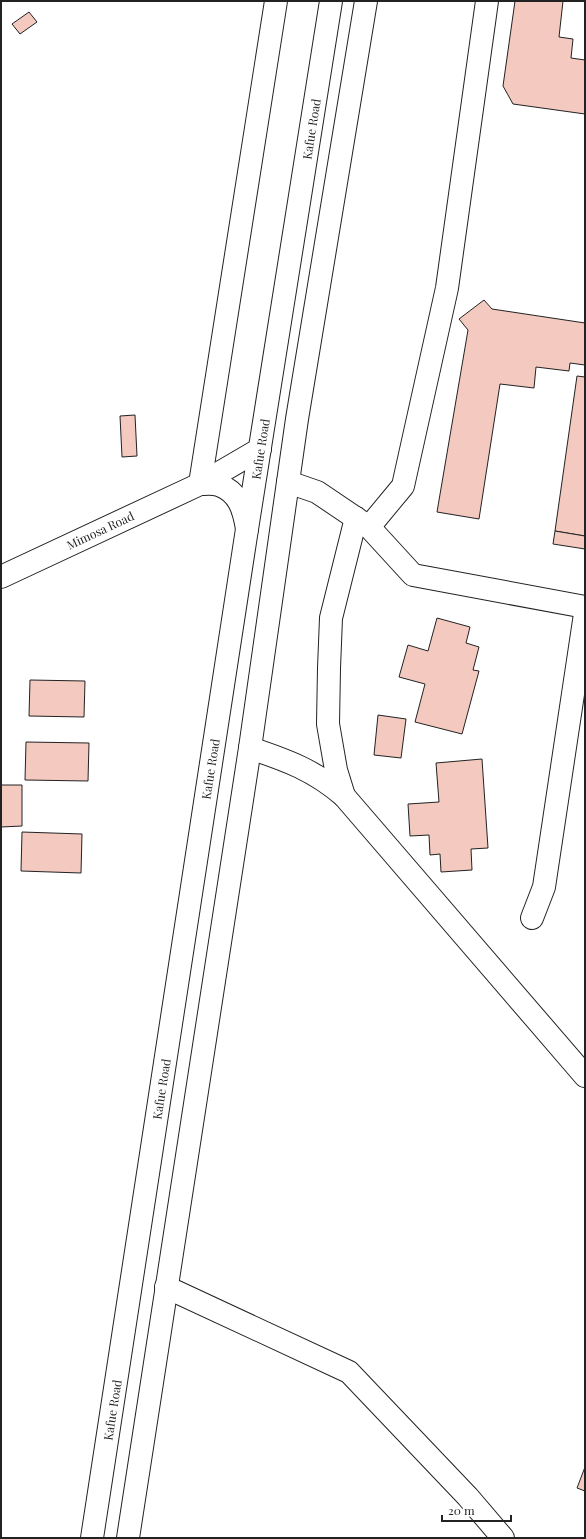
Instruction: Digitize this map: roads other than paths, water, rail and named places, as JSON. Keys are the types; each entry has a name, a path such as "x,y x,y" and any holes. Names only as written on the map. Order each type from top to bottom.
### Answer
{"main road":[{"path":"247,529 244,510 234,494 218,485 200,484 276,1"},
{"name":"Kafue Road","path":"92,1538 247,529 331,1"},
{"path":"128,1538 250,748 288,482 366,1"},
{"path":"344,796 336,770 328,724 328,668 331,618 362,523 403,486 446,288 487,1"},
{"name":"Mimosa Road","path":"1,577 200,484 260,449"},
{"path":"288,482 317,492 362,523 413,575 585,607"},
{"path":"532,918 544,887 585,614"},
{"path":"250,748 306,768 329,783 344,796 585,1076"},
{"path":"166,1287 349,1372 468,1496 502,1538"}]}
